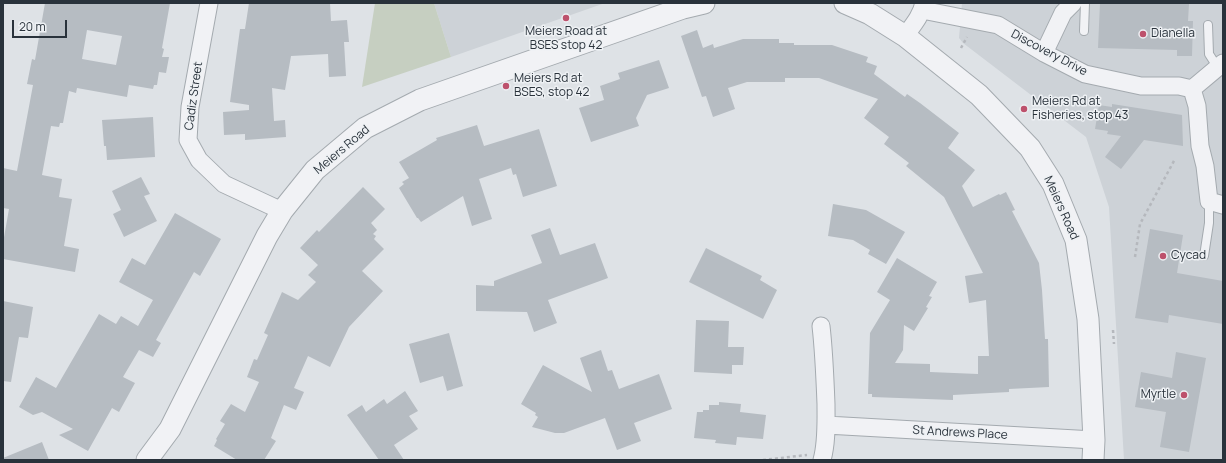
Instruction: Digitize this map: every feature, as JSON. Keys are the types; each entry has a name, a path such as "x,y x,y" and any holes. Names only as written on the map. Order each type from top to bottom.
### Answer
{"street":[{"name":"Cadiz Street","path":"209,3 190,107 188,140 199,160 224,184 282,211"},
{"name":"Meiers Road","path":"147,460 170,429 267,236 282,211 315,170 365,128 420,100 683,8 704,3"},
{"name":"Meiers Road","path":"845,3 870,14 905,36 979,95 1030,148 1053,184 1076,240 1088,319 1094,450"},
{"path":"1044,53 1063,13 1073,3"},
{"path":"905,36 919,17 923,7"},
{"name":"Discovery Drive","path":"923,7 998,25 1044,53 1085,74 1141,86 1179,86 1192,89"},
{"path":"1216,203 1200,146 1197,106 1192,89 1220,65"},
{"path":"821,326 825,359 826,425 822,460"},
{"name":"St Andrews Place","path":"826,425 1094,450"}],"lane":[{"path":"1084,31 1085,3"},
{"path":"1208,25 1209,54 1220,65"},
{"path":"1204,256 1208,223 1216,203"}],"path":[{"path":"961,48 969,32"},
{"path":"1135,257 1140,224 1175,159"},
{"path":"1113,330 1114,344"},
{"path":"763,460 795,456"}],"shaded area":[{"path":"434,3 605,3 451,57"},
{"path":"962,3 1223,3 1223,460 1124,460 1109,207 1086,137 963,43 959,38"}],"green space":[{"path":"375,3 434,3 451,57 362,87"}],"building":[{"path":"45,3 170,3 162,48 164,49 162,57 169,57 166,73 159,72 157,85 154,85 153,89 129,85 127,97 77,88 76,93 69,91 63,123 60,123 59,127 51,126 42,175 62,179 59,197 72,199 64,246 79,249 75,272 3,259 3,243 9,209 3,208 3,168 17,171 33,85 27,84 32,59 35,60","holes":["87,30 122,36 116,65 82,59"]},
{"path":"249,3 330,3 331,21 347,20 349,42 344,42 346,76 329,77 328,54 291,56 285,90 272,88 274,121 285,120 286,137 245,140 245,134 224,135 223,112 249,110 249,105 230,102 240,29 245,29"},
{"name":"Dianella","path":"1100,3 1189,4 1188,21 1193,21 1192,56 1177,56 1177,50 1098,48"},
{"path":"697,30 703,48 713,44 714,48 743,39 779,39 779,43 794,43 794,45 832,45 868,57 866,62 877,66 874,74 905,97 907,94 920,103 959,133 948,148 975,170 962,186 973,207 1006,192 1015,210 1012,211 1039,263 1045,339 1048,339 1049,387 1009,389 1009,392 953,395 953,400 872,397 872,394 868,394 870,333 890,300 877,292 897,258 937,282 929,296 932,297 926,307 928,308 914,331 904,325 903,350 895,363 930,364 930,372 978,374 978,356 989,356 986,300 969,303 965,276 983,273 944,197 906,166 909,163 884,144 889,137 864,118 878,99 819,78 785,78 785,82 747,82 728,88 735,109 713,117 706,96 702,97 681,36"},
{"path":"659,60 669,88 647,95 636,118 639,126 591,142 579,108 604,100 600,86 620,79 618,73"},
{"path":"1112,104 1182,115 1183,146 1144,140 1121,169 1105,157 1121,136 1107,134 1108,131 1095,129 1099,105 1112,107"},
{"path":"153,117 155,157 107,160 106,146 104,146 102,120"},
{"path":"477,125 484,146 539,129 557,186 523,197 516,174 513,175 511,168 479,179 492,219 472,226 463,196 421,222 399,188 404,184 402,182 409,178 399,162 437,140 436,138"},
{"path":"141,177 150,194 144,196 157,221 124,237 113,214 121,210 112,191"},
{"path":"363,187 385,209 371,223 377,230 373,234 376,236 374,239 384,249 362,271 383,291 349,327 330,367 308,356 294,388 304,392 296,410 284,405 271,438 276,441 264,460 237,460 214,446 217,440 216,439 225,424 220,421 231,404 245,412 259,382 247,377 254,359 257,360 268,335 264,333 282,292 298,300 316,282 308,275 318,265 300,248 317,230 319,232"},
{"path":"833,204 866,210 905,232 886,264 868,254 870,250 853,240 828,236"},
{"path":"175,213 221,239 200,276 194,272 156,340 161,343 153,357 139,350 123,377 135,383 119,412 112,408 88,451 59,435 73,429 42,412 33,415 19,407 36,377 56,388 99,314 116,324 121,316 138,326 153,300 119,282 132,258 145,265"},
{"path":"550,228 560,255 595,243 608,278 548,300 557,323 534,332 527,312 476,311 476,285 494,286 494,281 542,263 531,235"},
{"name":"Cycad","path":"1150,229 1183,235 1177,273 1223,281 1223,324 1169,315 1168,323 1135,318"},
{"path":"706,248 762,276 760,280 777,290 763,319 689,282"},
{"path":"3,301 33,307 28,338 19,337 11,382 3,381"},
{"path":"696,320 729,321 728,347 744,347 743,365 732,365 732,374 694,372"},
{"path":"449,333 463,386 447,391 443,376 420,383 409,344"},
{"path":"601,350 608,371 612,370 619,389 659,374 672,409 634,423 641,441 617,450 605,418 564,433 555,433 532,427 538,417 535,415 536,413 521,404 543,365 592,392 580,358"},
{"name":"Myrtle","path":"1176,352 1206,358 1189,452 1160,447 1166,412 1135,407 1141,372 1172,378"},
{"path":"405,391 418,411 409,416 418,429 394,445 404,460 379,460 347,415 362,405 366,412 384,399 387,404"},
{"path":"719,402 741,404 740,412 766,415 763,439 737,437 736,445 715,443 716,440 694,438 697,412 709,410 709,405 719,405"},
{"path":"42,442 49,460 3,460 3,458"}],"place":[{"name":"Meiers Road at BSES stop 42","path":"566,18"},
{"name":"Dianella","path":"1143,34"},
{"name":"Meiers Rd at BSES, stop 42","path":"506,86"},
{"name":"Meiers Rd at Fisheries, stop 43","path":"1024,109"},
{"name":"Cycad","path":"1163,256"},
{"name":"Myrtle","path":"1184,395"}]}
